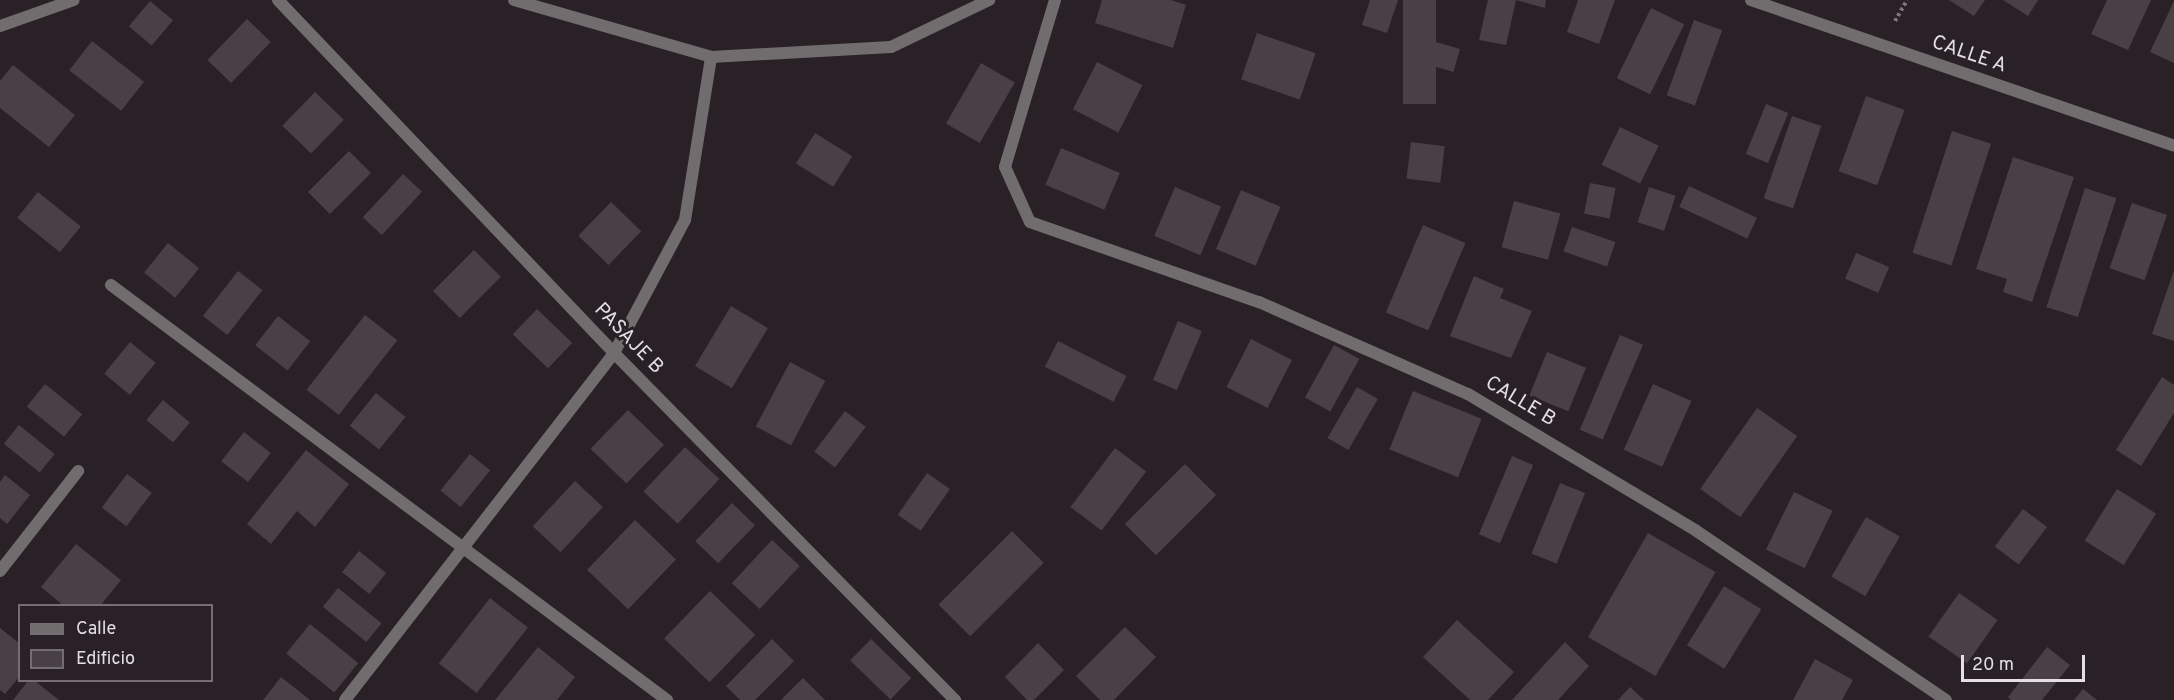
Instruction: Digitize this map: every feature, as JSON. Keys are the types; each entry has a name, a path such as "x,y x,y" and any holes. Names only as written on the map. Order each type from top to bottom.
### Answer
{"street":[{"path":"0,27 74,0"},
{"name":"PASAJE B","path":"278,0 614,353 955,700"},
{"path":"514,0 711,57 891,47 988,0"},
{"name":"CALLE B","path":"1055,0 1005,166 1030,222 1259,302 1468,394 1695,530 1947,700"},
{"name":"CALLE A","path":"1751,0 2174,146"},
{"path":"345,700 462,545 614,353 685,220 711,57"},
{"path":"111,285 667,700"},
{"path":"0,571 78,471"}],"building":[{"path":"1102,0 1171,0 1186,5 1173,48 1095,23"},
{"path":"1370,0 1398,0 1387,33 1362,25"},
{"path":"1403,0 1436,0 1436,104 1403,104"},
{"path":"1488,0 1516,0 1506,45 1479,40"},
{"path":"1516,0 1546,0 1545,8"},
{"path":"1578,0 1615,0 1599,44 1567,32"},
{"path":"1949,0 1985,0 1974,16"},
{"path":"2003,0 2038,0 2028,16"},
{"path":"2107,0 2151,0 2128,50 2091,34"},
{"path":"150,1 173,20 152,46 129,26"},
{"path":"2174,1 2174,63 2150,52"},
{"path":"1651,8 1684,24 1650,94 1617,78"},
{"path":"247,19 271,42 231,83 207,60"},
{"path":"1694,20 1722,30 1695,105 1667,95"},
{"path":"1257,33 1316,53 1300,100 1241,79"},
{"path":"92,41 144,82 121,111 69,70"},
{"path":"1436,42 1460,49 1453,72 1429,65"},
{"path":"1097,62 1142,85 1118,132 1073,109"},
{"path":"981,63 1015,82 980,143 946,124"},
{"path":"13,65 75,115 49,147 0,108 0,81"},
{"path":"315,92 344,120 311,154 282,126"},
{"path":"1866,96 1905,110 1877,185 1839,171"},
{"path":"1766,104 1788,113 1768,163 1746,154"},
{"path":"1792,116 1821,126 1793,208 1764,198"},
{"path":"1620,127 1659,146 1640,184 1602,165"},
{"path":"1952,131 1991,144 1951,265 1912,253"},
{"path":"815,133 852,156 833,187 796,164"},
{"path":"1411,142 1445,146 1440,183 1406,179"},
{"path":"1061,148 1120,173 1104,210 1045,185"},
{"path":"349,151 371,173 330,214 308,192"},
{"path":"2013,157 2074,177 2032,302 2003,292 2007,279 1976,269"},
{"path":"403,174 422,192 382,235 363,217"},
{"path":"1590,183 1616,188 1610,218 1584,213"},
{"path":"1689,186 1757,218 1747,239 1679,207"},
{"path":"1175,187 1221,207 1200,255 1154,236"},
{"path":"1649,187 1676,196 1664,231 1638,222"},
{"path":"2085,188 2116,198 2078,317 2046,307"},
{"path":"1241,190 1281,207 1256,266 1216,249"},
{"path":"38,192 81,227 60,252 17,218"},
{"path":"1514,201 1560,213 1548,260 1502,247"},
{"path":"611,202 641,231 609,265 578,236"},
{"path":"2132,203 2167,215 2145,280 2110,268"},
{"path":"1423,225 1465,243 1428,330 1386,312"},
{"path":"1572,227 1615,242 1607,267 1564,252"},
{"path":"168,243 199,268 175,298 144,273"},
{"path":"474,250 501,277 460,318 433,291"},
{"path":"1856,253 1889,267 1878,293 1845,279"},
{"path":"2174,270 2174,341 2152,334"},
{"path":"238,271 262,290 227,335 203,316"},
{"path":"1474,276 1504,289 1500,298 1532,311 1511,358 1450,336"},
{"path":"731,306 768,328 732,388 695,366"},
{"path":"537,309 572,343 548,368 513,334"},
{"path":"365,315 397,340 339,415 307,390"},
{"path":"278,316 310,341 288,370 255,345"},
{"path":"1178,321 1202,331 1177,390 1153,380"},
{"path":"1620,335 1643,345 1603,440 1580,430"},
{"path":"1251,339 1292,360 1267,408 1226,387"},
{"path":"1058,341 1127,376 1113,402 1045,367"},
{"path":"130,342 156,363 130,395 104,374"},
{"path":"1334,345 1359,359 1330,412 1305,397"},
{"path":"1547,352 1586,368 1568,411 1529,396"},
{"path":"790,362 825,381 791,445 756,426"},
{"path":"2162,377 2174,385 2174,413 2141,466 2116,450"},
{"path":"45,384 82,414 64,437 27,407"},
{"path":"1653,384 1691,401 1662,467 1624,450"},
{"path":"1357,387 1378,399 1348,450 1328,438"},
{"path":"1413,391 1482,419 1458,477 1389,449"},
{"path":"376,393 406,417 379,450 350,426"},
{"path":"163,400 190,422 173,442 146,420"},
{"path":"1757,408 1797,436 1740,517 1700,489"},
{"path":"628,410 664,445 626,484 590,449"},
{"path":"845,411 866,427 835,467 814,452"},
{"path":"19,425 55,454 40,473 4,444"},
{"path":"244,432 271,453 248,482 221,461"},
{"path":"685,447 719,479 678,524 643,492"},
{"path":"1115,448 1146,471 1102,531 1070,507"},
{"path":"306,450 349,484 315,527 297,511 271,544 247,524"},
{"path":"470,454 490,470 461,507 440,491"},
{"path":"1512,456 1533,465 1500,543 1479,534"},
{"path":"1185,464 1216,495 1156,555 1125,524"},
{"path":"927,473 950,489 921,531 898,515"},
{"path":"127,474 152,493 126,526 102,508"},
{"path":"5,475 30,495 7,524 0,518 0,482"},
{"path":"575,481 603,507 561,552 533,526"},
{"path":"1560,483 1585,493 1557,564 1532,553"},
{"path":"2117,489 2156,513 2124,565 2085,541"},
{"path":"1794,492 1833,511 1805,568 1766,550"},
{"path":"732,503 755,525 718,563 695,541"},
{"path":"2023,509 2047,527 2019,565 1995,547"},
{"path":"1866,517 1900,536 1865,596 1832,577"},
{"path":"635,520 676,560 628,609 587,570"},
{"path":"1012,531 1044,563 970,636 938,605"},
{"path":"1648,533 1716,572 1656,676 1588,637"},
{"path":"772,540 800,566 760,609 732,583"},
{"path":"76,544 121,580 102,604 62,604 41,587"},
{"path":"359,551 386,573 369,594 342,572"},
{"path":"1724,586 1761,609 1724,669 1687,645"},
{"path":"338,588 382,623 366,642 323,607"},
{"path":"710,591 755,635 709,682 664,638"},
{"path":"1959,593 1998,620 1967,663 1929,636"},
{"path":"490,598 528,628 477,693 439,663"},
{"path":"1457,620 1514,672 1488,700 1470,700 1423,657"},
{"path":"310,624 358,663 334,693 286,654"},
{"path":"1125,627 1156,657 1114,700 1100,700 1076,676"},
{"path":"0,628 18,642 18,678 5,694 0,690"},
{"path":"772,639 794,661 755,700 740,700 726,686"},
{"path":"871,639 911,678 890,699 850,661"},
{"path":"1565,642 1589,666 1558,700 1512,700"},
{"path":"1038,643 1064,670 1034,700 1027,700 1005,677"},
{"path":"538,647 575,677 557,700 495,700"},
{"path":"2047,647 2070,665 2042,700 2011,700 2008,697"},
{"path":"1815,659 1853,680 1842,700 1793,700"},
{"path":"281,677 310,700 263,700"},
{"path":"803,678 825,700 781,700"},
{"path":"27,682 36,682 59,700 13,700"},
{"path":"1630,687 1644,700 1618,700"},
{"path":"2083,689 2097,700 2074,700"}]}
